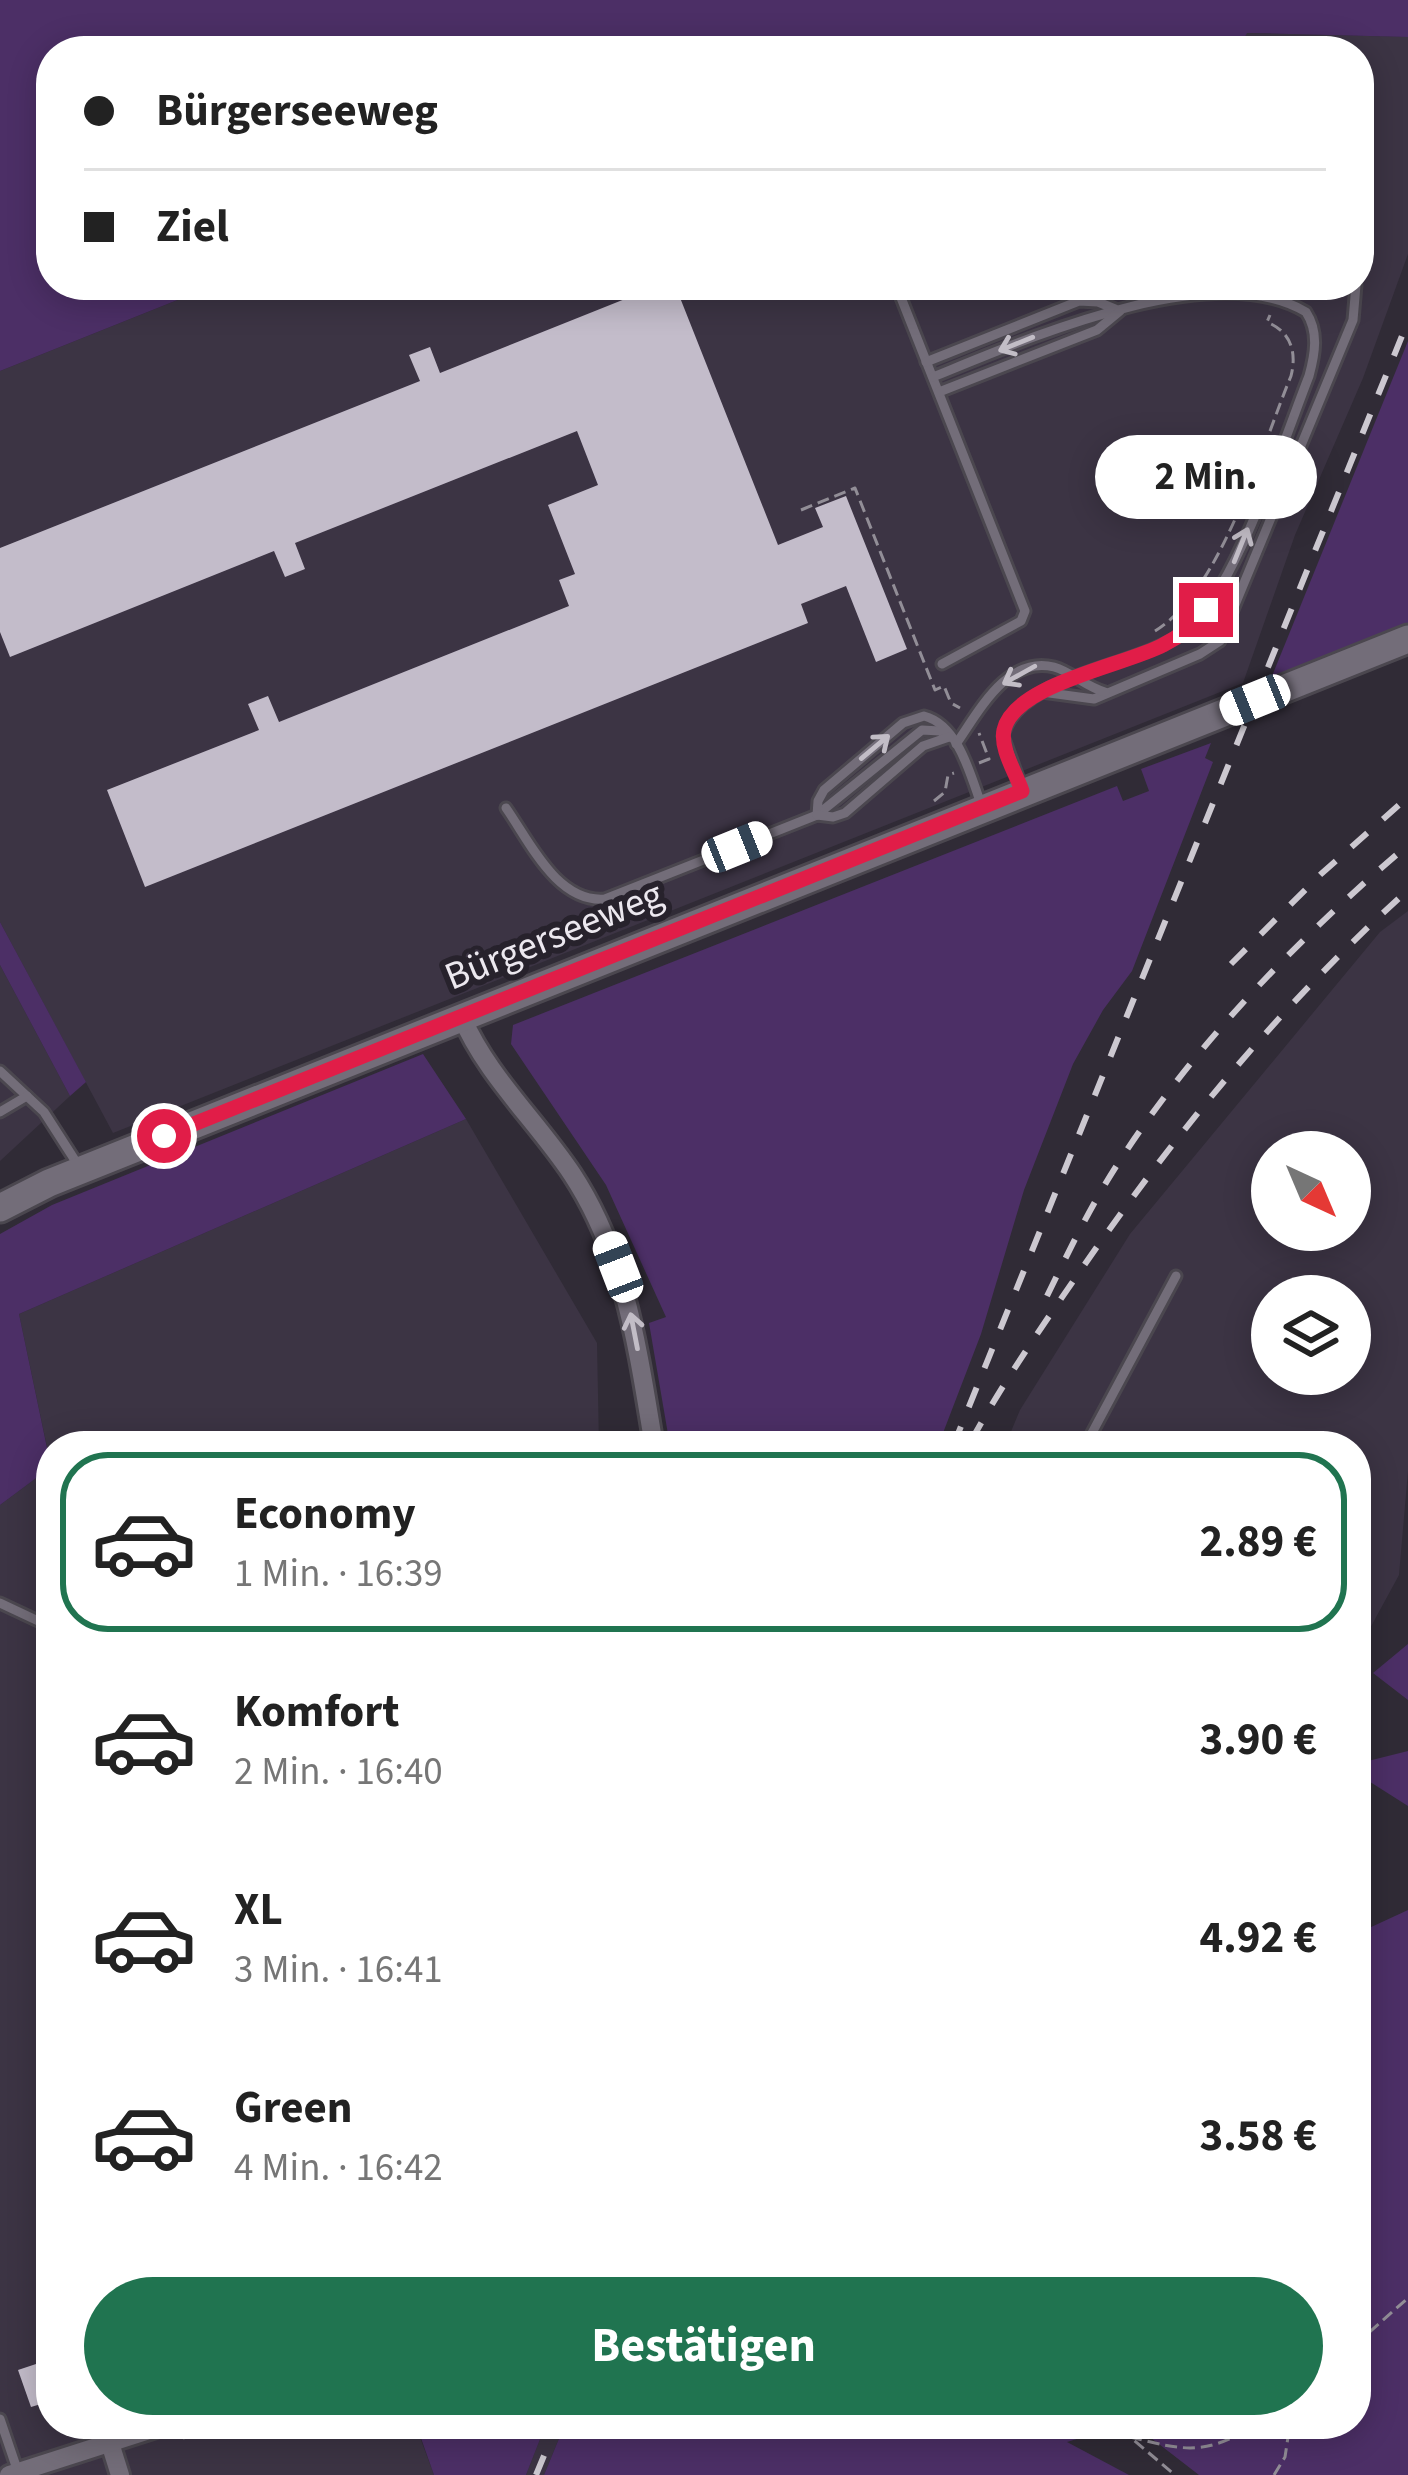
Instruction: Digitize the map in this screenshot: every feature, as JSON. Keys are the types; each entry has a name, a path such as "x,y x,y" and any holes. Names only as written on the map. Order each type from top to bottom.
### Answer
{"street":[{"name":"Bürgerseeweg","path":"0,1208 80,1170 461,1016 1408,639"},
{"path":"461,1016 477,1050 575,1178 604,1233 625,1289 651,1431"},
{"path":"14,2474 122,2439"},
{"path":"110,2443 120,2475"}],"lane":[{"path":"902,300 1024,610 1021,621 942,664"},
{"path":"933,377 1090,315 1180,300"},
{"path":"1022,791 1003,736 1013,713 1042,692 1137,657 1181,635 1206,610 1231,570 1312,364 1315,338 1310,318 1299,308 1260,300"},
{"path":"1042,692 1085,700 1209,650 1226,634 1353,320 1355,300"},
{"path":"926,362 1079,301 1120,311"},
{"path":"938,392 1097,329 1120,311"},
{"path":"506,808 557,879 579,897 605,899 817,814 845,813 923,746 953,741 1018,670 1048,665 1105,692"},
{"path":"817,814 824,790 914,718 934,719 953,741 982,807"},
{"path":"0,1071 68,1144 80,1170"},
{"path":"0,1112 27,1096"},
{"path":"1093,1431 1176,1276"},
{"path":"0,1603 36,1620"},
{"path":"0,2420 14,2474"}],"path":[{"path":"1153,632 1177,614 1213,566 1291,376 1291,342 1280,328 1267,322 1275,301"},
{"path":"801,510 855,488 935,690 944,686 951,703 974,719 989,759 948,775 949,787 932,803"},
{"path":"866,545 876,541"},
{"path":"1371,2331 1408,2298"},
{"path":"1132,2439 1175,2475"},
{"path":"1138,2439 1186,2451 1232,2439"},
{"path":"1274,2475 1285,2457 1288,2439"}],"shaded area":[{"path":"0,0 1408,0 1408,37 1247,33 36,36 36,300 178,300 0,371"},
{"path":"1246,33 1368,36 1244,36"},
{"path":"1374,36 1408,37 1408,254 1363,378 1295,535 1243,683 113,1133 0,922 0,371 178,300 1374,300"},
{"path":"1408,341 1408,627 1270,681"},
{"path":"1211,743 1205,758 1213,762 1132,971 1073,1064 1024,1190 981,1334 944,1431 667,1431 649,1323 666,1317 606,1185 511,1044 513,1025 1117,786 1123,801 1149,791 1141,769"},
{"path":"1408,911 1408,1471 1399,1575 1371,1626 1371,1431 1011,1431 1130,1234 1380,932"},
{"path":"0,922 86,1082 70,1096 0,965"},
{"path":"0,965 70,1096 0,1161"},
{"path":"423,1054 466,1119 19,1314 43,1431 36,1431 36,1478 0,1505 0,1234 52,1205"},
{"path":"466,1119 597,1343 599,1431 44,1431 19,1314"},
{"path":"36,1478 36,2439 421,2439 434,2475 0,2475 0,1505"},
{"path":"1408,1644 1408,1700 1373,1673"},
{"path":"1408,1751 1408,1806 1371,1783 1371,1760"},
{"path":"1408,1910 1408,2475 1199,2475 1152,2439 1371,2439 1371,1927"},
{"path":"421,2439 540,2439 526,2475 434,2475"},
{"path":"540,2439 559,2439 544,2475 526,2475"},
{"path":"559,2439 1077,2439 1067,2442 1129,2475 544,2475"}],"building":[{"path":"622,300 681,300 778,545 823,527 815,508 846,496 907,649 876,662 846,586 801,604 808,623 145,887 107,790 259,730 248,704 268,696 279,722 569,606 559,580 575,574 548,505 598,485 577,431 295,543 305,569 285,577 274,551 10,657 0,632 0,548 420,381 409,355 430,347 440,373"},
{"path":"36,2364 36,2406 31,2407 18,2370"}],"railway":[{"path":"959,1431 1408,321"},
{"path":"1231,964 1321,874 1408,797"},
{"path":"1047,1296 1107,1181 1180,1077 1288,955 1408,845"},
{"path":"977,1431 1085,1264 1196,1115 1276,1021 1408,890"},
{"path":"536,2475 551,2439"}],"route":[{"path":"164,1136 1022,791 1003,736 1022,704 1162,646 1195,624 1206,610"}]}
